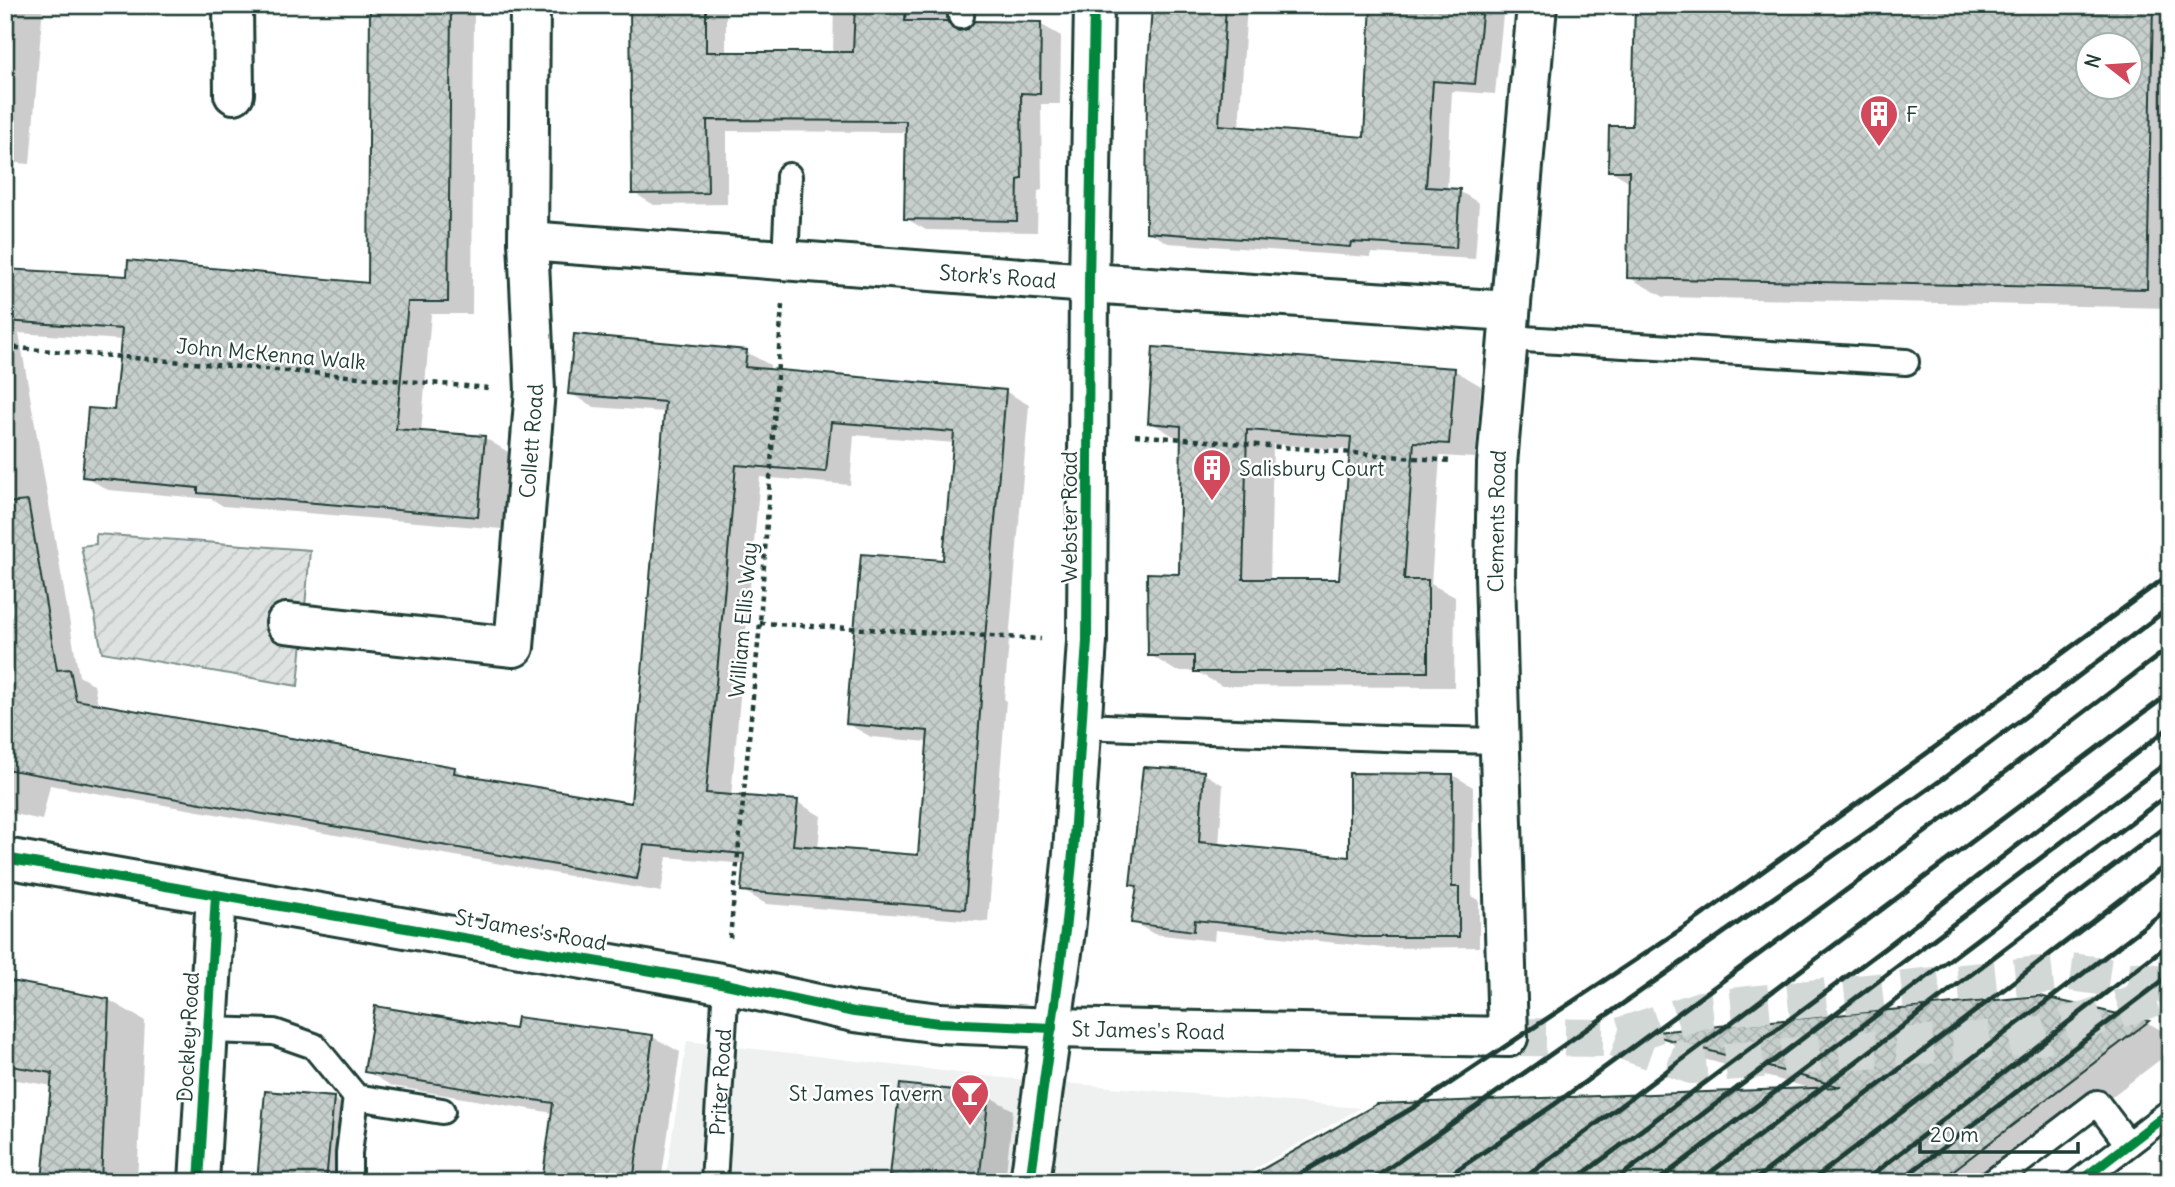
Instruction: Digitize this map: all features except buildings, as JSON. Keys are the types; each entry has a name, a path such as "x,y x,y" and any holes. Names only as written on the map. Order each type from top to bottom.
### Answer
{"street":[{"path":"233,5 234,94"},
{"name":"Collett Road","path":"286,624 514,646 535,390 528,241 530,5"},
{"name":"Webster Road","path":"1030,1182 1073,853 1087,641 1094,5"},
{"name":"Clements Road","path":"1508,1037 1495,575 1497,464 1537,5"},
{"name":"Stork's Road","path":"528,241 1089,283 1508,324"},
{"name":"St James's Road","path":"5,858 726,984 854,1012 939,1023 1052,1028 1508,1037"},
{"name":"Dockley Road","path":"198,1182 216,895"}],"lane":[{"path":"785,259 789,176"},
{"path":"1508,324 1906,362"},
{"path":"1082,726 1500,741"},
{"name":"Priter Road","path":"714,1182 726,984"},
{"path":"208,1030 274,1032 313,1046 356,1097 442,1111"},
{"path":"349,1182 349,1153 356,1097"},
{"path":"1993,1182 2097,1103 2128,1144"},
{"path":"2079,1182 2170,1112"}],"path":[{"path":"1089,431 1497,464"},
{"path":"760,623 1087,641"}],"shaded area":[{"path":"96,534 310,550 298,686 102,652 81,546 96,544"},
{"path":"687,1041 994,1077 1360,1108 1232,1182 665,1182"}],"tunnel":[{"path":"1508,1037 1616,1038 1701,1010 2070,972 2170,985"},
{"path":"1616,1038 1692,1065 2041,1035 2170,992"}],"railway":[{"path":"1286,1182 1416,1106 1698,918 2170,574"},
{"path":"1369,1182 1944,778 2170,607"},
{"path":"1439,1182 1555,1104 1962,805 2170,647"},
{"path":"1519,1182 2170,693"},
{"path":"1572,1182 1885,948 2170,727"},
{"path":"1613,1182 2170,760"},
{"path":"1656,1182 2170,793"},
{"path":"1698,1182 2170,823"},
{"path":"1752,1182 2170,862"},
{"path":"1810,1182 2170,907"},
{"path":"1863,1182 2170,943"},
{"path":"1898,1182 2170,975"}],"cycle path":[{"path":"1030,1182 1065,931 1087,641 1094,5"},
{"path":"5,858 726,984 854,1012 939,1023 1052,1028"},
{"path":"199,1182 216,895"},
{"path":"2079,1182 2170,1112"}],"place":[{"name":"F","path":"1879,148"},
{"name":"Salisbury Court","path":"1212,502"},
{"name":"St James Tavern","path":"970,1127"}]}
